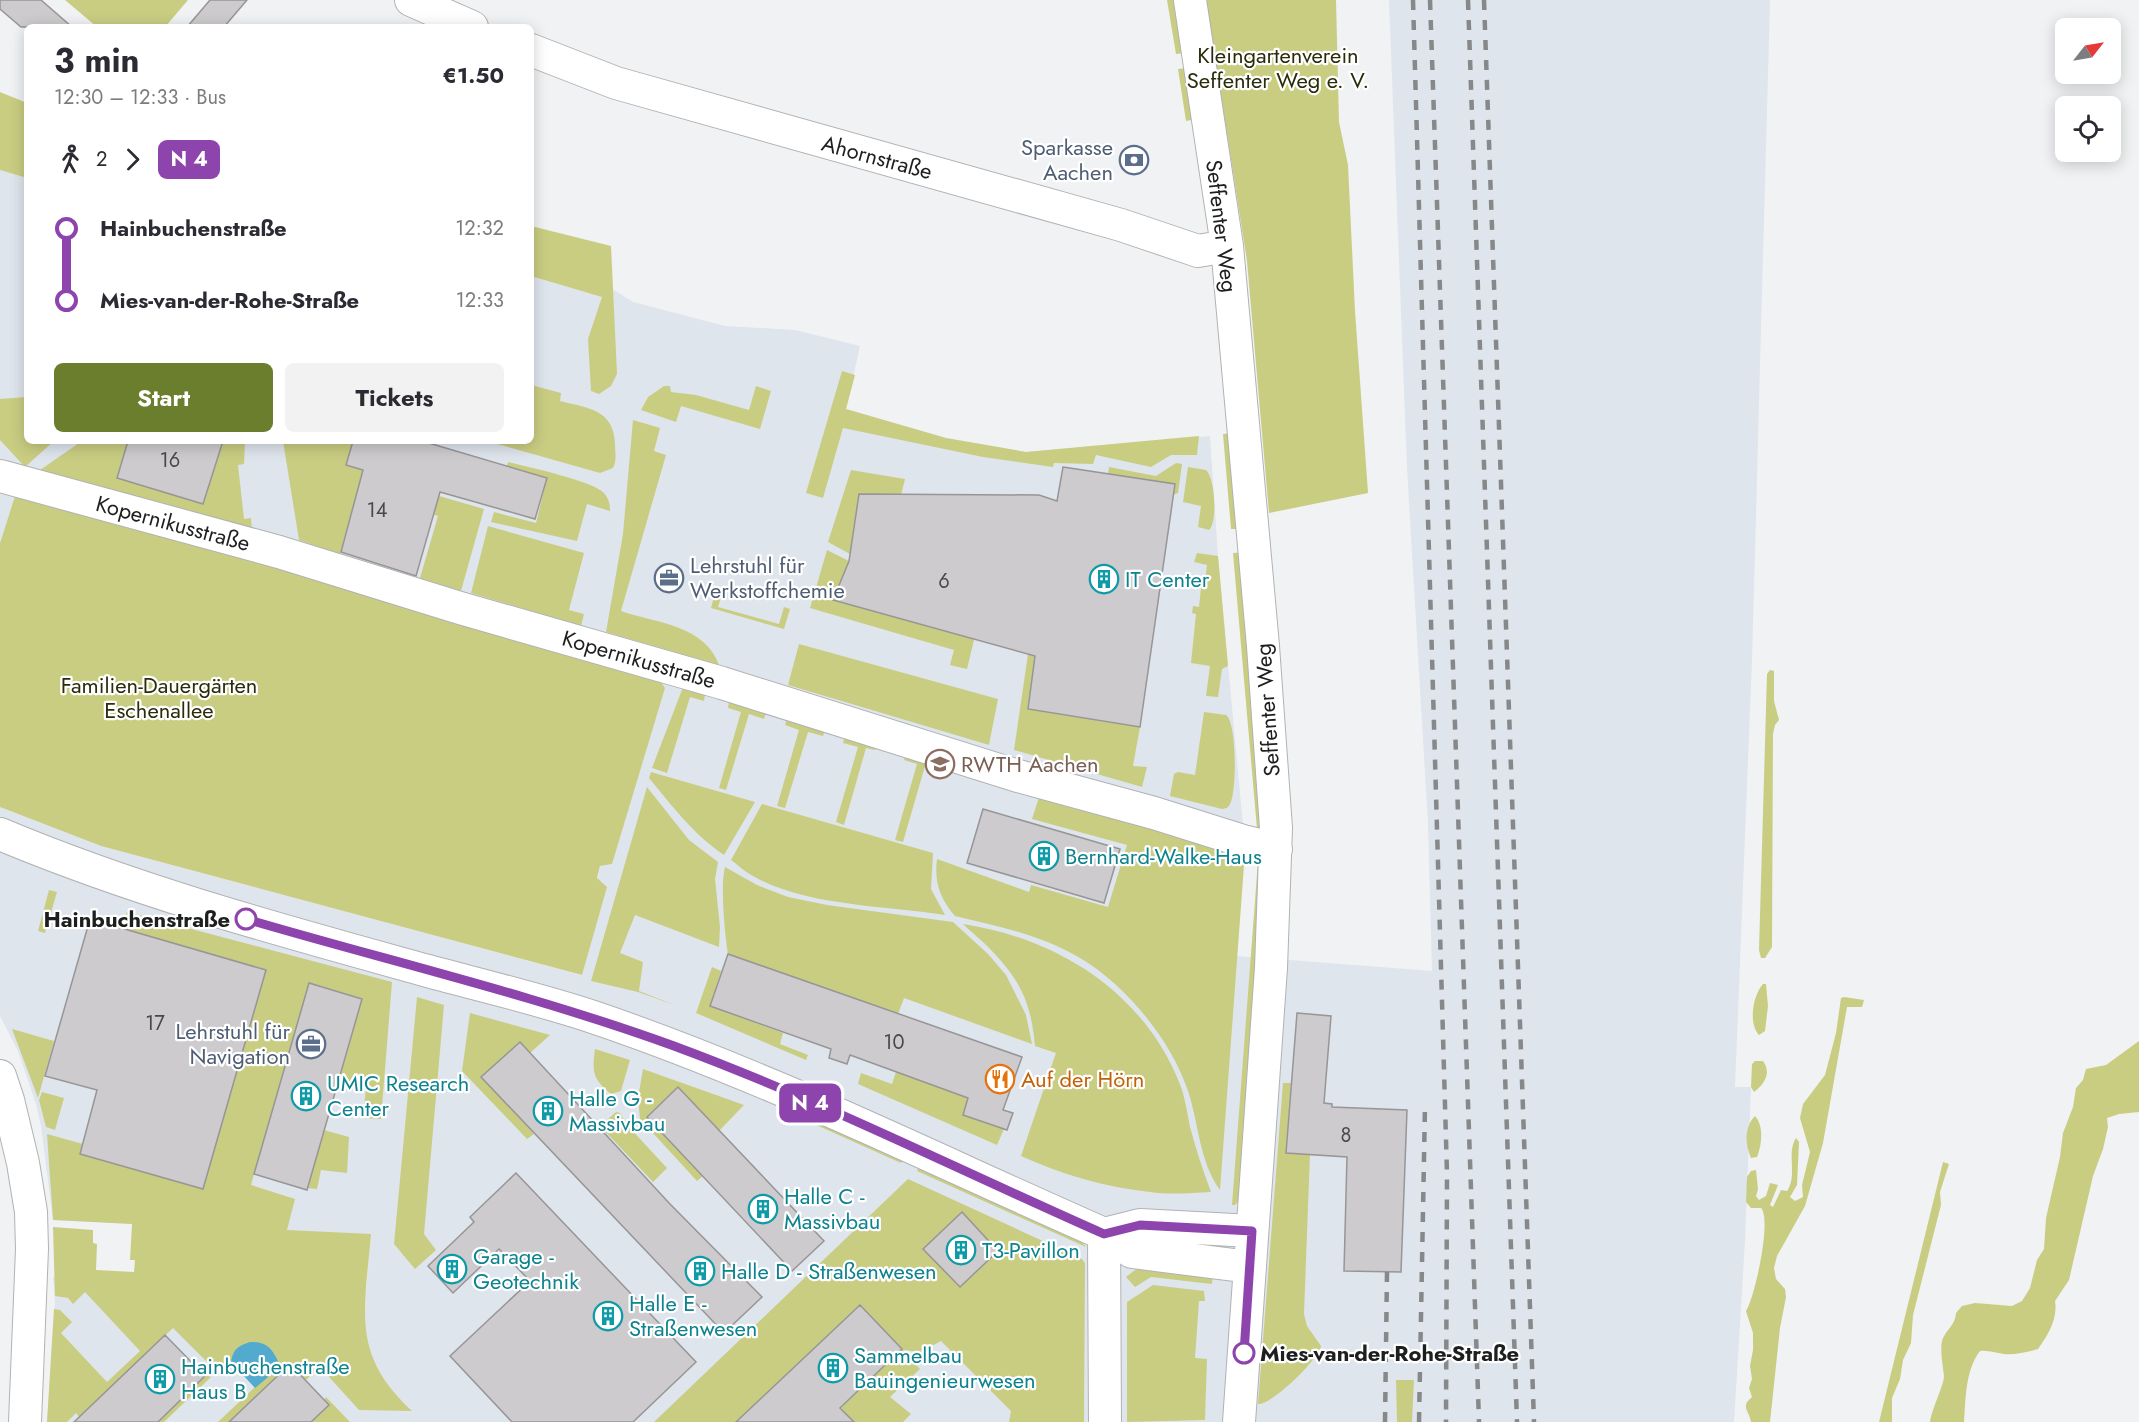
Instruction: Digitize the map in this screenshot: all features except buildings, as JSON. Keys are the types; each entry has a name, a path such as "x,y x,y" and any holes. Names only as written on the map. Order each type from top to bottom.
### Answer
{"street":[{"path":"411,0 465,24"},
{"name":"Seffenter Weg","path":"1190,0 1227,246 1263,646 1276,849 1271,968 1239,1422"},
{"name":"Ahornstraße","path":"534,51 616,83 1112,222 1198,251 1227,246"},
{"name":"Kopernikusstraße","path":"0,476 279,552 460,608 722,683 1018,776 1276,849"},
{"path":"0,834 93,870 240,917 590,1016 666,1043 762,1082 1104,1234 1132,1252 1250,1267"},
{"path":"0,1077 23,1163 31,1212 32,1249 25,1422"},
{"path":"1104,1234 1140,1225 1252,1231"},
{"path":"1104,1234 1105,1422"}],"shaded area":[{"name":"RWTH Aachen","path":"1389,0 1770,0 1752,660 1735,1087 1751,1087 1745,1241 1734,1422 47,1422 55,1302 53,1277 366,1291 371,1235 53,1220 36,1104 18,1051 0,1016 0,807 101,846 581,975 600,866 612,864 16,493 0,543 0,170 24,177 24,444 534,444 534,256 600,281 633,302 725,326 795,330 860,346 846,409 946,438 1026,452 1210,436 1218,556 1244,836 1237,956 1432,971 1428,824 1407,468"}],"green space":[{"path":"65,0 188,0 168,24 93,24"},
{"path":"1167,0 1177,0 1185,53 1176,54"},
{"name":"Kleingartenverein Seffenter Weg e. V.","path":"1206,0 1336,0 1339,122 1348,165 1355,311 1368,493 1269,513 1247,261"},
{"path":"1189,68 1197,119 1186,121 1178,69"},
{"path":"0,92 24,102 24,177 0,170"},
{"path":"534,227 611,246 617,374 611,386 599,394 591,391 588,339 602,297 534,277"},
{"path":"842,371 855,375 846,409 946,438 1026,452 1199,436 1197,455 1171,455 1151,467 1096,455 1093,464 1054,463 1053,467 983,457 843,428 823,498 806,493"},
{"path":"534,386 561,393 560,401 589,408 604,417 610,424 615,444 615,462 613,468 600,473 498,444 534,444"},
{"path":"664,386 670,386 671,392 696,395 749,410 756,386 771,391 760,429 681,406 676,422 641,410 648,397"},
{"path":"24,397 24,444 51,444 25,467 0,440 0,399"},
{"path":"633,420 660,428 654,451 666,455 621,611 664,623 691,634 703,641 719,665 606,632 623,534"},
{"path":"1234,433 1242,529 1231,529 1223,434"},
{"path":"78,444 127,444 118,478 203,504 222,444 245,444 244,464 238,465 244,519 251,518 252,532 40,470"},
{"path":"283,444 352,444 346,465 386,477 355,500 340,554 299,540"},
{"path":"508,462 598,488 607,497 610,511 587,504 577,541 491,522 494,512 536,523 547,478 507,466"},
{"path":"1176,463 1182,464 1178,493 1173,495 1175,484 1108,474 1109,467 1156,476"},
{"path":"1188,467 1206,470 1212,482 1214,518 1209,530 1198,527 1201,506 1183,502"},
{"path":"851,470 905,479 901,495 859,494 850,554 828,542"},
{"path":"408,487 484,509 461,591 420,578 438,516 402,505"},
{"name":"Familien-Dauergärten Eschenallee","path":"16,493 658,678 665,688 612,864 600,866 597,878 607,887 582,975 101,846 0,807 0,543"},
{"path":"488,526 584,553 569,610 584,614 581,626 471,593"},
{"path":"827,550 849,561 974,640 967,669 950,665 954,650 810,608"},
{"path":"1244,552 1263,823 1257,829 1233,553"},
{"path":"1197,553 1218,556 1228,666 1222,669 1218,697 1206,696 1210,666 1191,663 1196,614 1192,613 1193,606 1199,607 1201,588 1195,586 1196,580 1205,581 1207,565 1194,562"},
{"path":"716,589 723,591 718,607 779,624 784,607 790,609 784,629 711,608"},
{"path":"799,644 998,699 989,745 788,685"},
{"path":"1028,654 1035,656 1028,709 1140,727 1133,766 1147,767 1142,787 1014,750"},
{"path":"1770,670 1774,671 1774,701 1779,720 1773,734 1772,947 1765,958 1761,958 1759,950 1767,674"},
{"path":"683,687 705,695 704,701 690,697 667,773 652,768"},
{"path":"729,701 766,713 764,719 749,714 726,790 719,788 741,712 728,708"},
{"path":"1204,712 1226,715 1230,720 1235,758 1234,786 1227,808 1222,809 1170,796 1174,774 1178,772 1195,775"},
{"path":"787,719 825,730 823,736 808,732 785,808 777,806 799,730 785,725"},
{"path":"845,735 877,744 875,750 866,748 844,825 836,822 858,747 843,743"},
{"path":"906,753 940,763 939,769 925,766 903,842 895,840 917,764 904,760"},
{"path":"651,772 755,802 724,855 693,829 675,810 649,778"},
{"path":"647,787 689,840 718,862 715,879 720,927 719,947 635,915 620,953 643,962 639,991 677,1006 638,992 591,981"},
{"path":"1040,794 1245,852 1220,1190 1208,1167 1192,1104 1180,1072 1158,1034 1130,998 1097,969 1080,958 1050,943 1019,932 955,916 942,897 937,883 937,859 1029,892 1031,885 1108,907 1127,845 1032,819"},
{"path":"762,804 933,853 931,889 945,915 821,899 774,886 750,874 731,860"},
{"path":"1258,861 1264,868 1241,1198 1235,1205 1232,1205"},
{"path":"725,867 757,885 788,897 827,905 953,922 988,954 1006,975 1026,1015 1032,1044 904,998 898,1014 728,954 723,898"},
{"path":"49,890 57,892 45,933 38,931"},
{"path":"127,912 392,982 381,1119 363,1118 366,1088 339,1081 362,999 309,983 251,1185 295,1199 287,1230 371,1234 365,1308 370,1350 392,1390 412,1411 359,1410 320,1367 306,1380 290,1365 251,1409 246,1405 229,1422 218,1422 255,1387 229,1359 216,1371 173,1328 79,1417 76,1413 67,1422 47,1422 54,1309 60,1310 72,1322 61,1333 107,1382 140,1351 85,1292 73,1304 68,1298 55,1296 53,1227 93,1230 93,1243 97,1244 96,1270 134,1272 135,1260 130,1260 132,1224 53,1220 47,1134 83,1144 80,1154 203,1189 266,970 105,924 107,914 125,919"},
{"path":"963,924 998,931 1063,956 1093,974 1120,996 1143,1021 1163,1050 1179,1082 1190,1127 1211,1192 1181,1194 1117,1187 1068,1174 1021,1156 1056,1053 1035,1046 1031,1017 1017,983 991,950"},
{"path":"712,967 721,971 710,1006 783,1033 780,1044 808,1055 806,1060 696,1013"},
{"path":"1763,984 1766,984 1768,1006 1765,1031 1759,1035 1754,1024 1753,1009"},
{"path":"417,997 444,1005 424,1234 436,1250 415,1269 394,1244"},
{"path":"1841,998 1864,1000 1862,1007 1847,1007 1823,1143 1805,1206 1777,1256 1774,1268 1776,1279 1785,1289 1786,1297 1780,1328 1770,1422 1751,1422 1746,1406 1752,1397 1749,1388 1752,1379 1750,1366 1753,1333 1746,1311 1758,1275 1765,1227 1761,1208 1751,1208 1746,1202 1747,1177 1751,1171 1756,1170 1758,1189 1756,1196 1759,1200 1766,1196 1770,1183 1778,1185 1770,1205 1773,1207 1781,1190 1787,1191 1790,1185 1792,1150 1796,1138 1799,1142 1797,1185 1790,1197 1795,1201 1803,1197 1802,1185 1810,1152 1800,1118 1803,1104 1825,1075 1836,1033"},
{"path":"470,1013 550,1035 530,1053 520,1042 482,1077 534,1134 527,1139 462,1071"},
{"path":"12,1029 54,1041 38,1098"},
{"path":"2139,1041 2139,1112 2107,1118 2108,1127 2103,1149 2093,1176 2069,1280 2055,1301 2054,1320 2049,1332 2038,1349 2008,1354 1980,1351 1971,1367 1964,1422 1930,1422 1944,1376 1942,1342 1956,1313 1962,1306 1975,1303 2012,1306 2022,1301 2030,1288 2037,1260 2044,1249 2046,1218 2063,1133 2073,1107 2076,1088 2083,1080 2086,1069 2106,1065"},
{"path":"595,1049 630,1060 621,1091 611,1094 600,1084 594,1069"},
{"path":"1755,1061 1763,1061 1767,1074 1764,1082 1754,1092 1751,1087 1752,1064"},
{"path":"643,1069 744,1105 719,1131 678,1087 647,1116 703,1176 697,1181 640,1119 638,1098"},
{"path":"896,1072 969,1098 1004,1129 997,1145 858,1084 861,1073 892,1084"},
{"path":"1283,1083 1291,1083 1286,1152 1310,1154 1304,1314 1307,1326 1321,1346 1312,1361 1284,1390 1258,1404"},
{"path":"42,1092 64,1098 55,1130 46,1127 39,1100"},
{"path":"779,1101 904,1158 901,1163 776,1107"},
{"path":"616,1112 620,1113 628,1126 667,1168 653,1182 600,1126"},
{"path":"1755,1116 1760,1125 1761,1141 1757,1157 1751,1158 1747,1131"},
{"path":"324,1130 349,1137 347,1173 321,1170 317,1189 307,1188"},
{"path":"1943,1162 1949,1164 1940,1192 1941,1205 1913,1315 1911,1343 1903,1360 1900,1379 1892,1398 1892,1422 1879,1422"},
{"path":"920,1165 1079,1238 1086,1247 917,1171"},
{"path":"908,1179 1082,1259 1085,1263 1084,1422 1009,1422 1011,1411 941,1341 921,1352 903,1350 920,1369 890,1397 911,1414 903,1422 854,1422 841,1408 902,1349 860,1305 736,1422 654,1422"},
{"path":"1146,1267 1213,1273 1212,1284 1151,1277 1135,1287 1126,1277 1135,1270"},
{"path":"1153,1285 1204,1291 1205,1301 1199,1301 1195,1358 1207,1359 1205,1420 1127,1422 1127,1302"},
{"path":"208,1373 211,1377 164,1422 158,1422"},
{"path":"1396,1380 1414,1380 1412,1422 1397,1422"},
{"path":"326,1397 350,1422 311,1422 329,1405 324,1400"}],"water":[{"path":"250,1342 267,1346 278,1361 273,1373 255,1388 231,1362 237,1349"}],"railway":[{"path":"1413,0 1447,1174 1446,1422"},
{"path":"1430,0 1479,1422"},
{"path":"1468,0 1517,1422"},
{"path":"1484,0 1534,1422"},
{"path":"1419,1422 1425,1105"},
{"path":"1385,1422 1387,1272"}],"bus line":[{"path":"246,919 590,1016 676,1047 724,1065 1104,1234 1140,1225 1252,1231 1244,1353"}],"place":[{"name":"Sparkasse Aachen","path":"1134,160"},
{"name":"Lehrstuhl für Werkstoffchemie","path":"669,578"},
{"name":"IT Center","path":"1104,579"},
{"name":"RWTH Aachen","path":"940,764"},
{"name":"Bernhard-Walke-Haus","path":"1044,856"},
{"name":"Hainbuchenstraße","path":"246,919"},
{"name":"Lehrstuhl für Navigation","path":"311,1044"},
{"name":"Auf der Hörn","path":"1000,1079"},
{"name":"UMIC Research Center","path":"306,1096"},
{"name":"Halle G - Massivbau","path":"548,1111"},
{"name":"Halle C - Massivbau","path":"763,1209"},
{"name":"T3-Pavillon","path":"961,1250"},
{"name":"Garage - Geotechnik","path":"452,1269"},
{"name":"Halle D - Straßenwesen","path":"700,1271"},
{"name":"Halle E - Straßenwesen","path":"608,1316"},
{"name":"Mies-van-der-Rohe-Straße","path":"1244,1353"},
{"name":"Sammelbau Bauingenieurwesen","path":"833,1368"},
{"name":"Hainbuchenstraße Haus B","path":"160,1379"}]}
